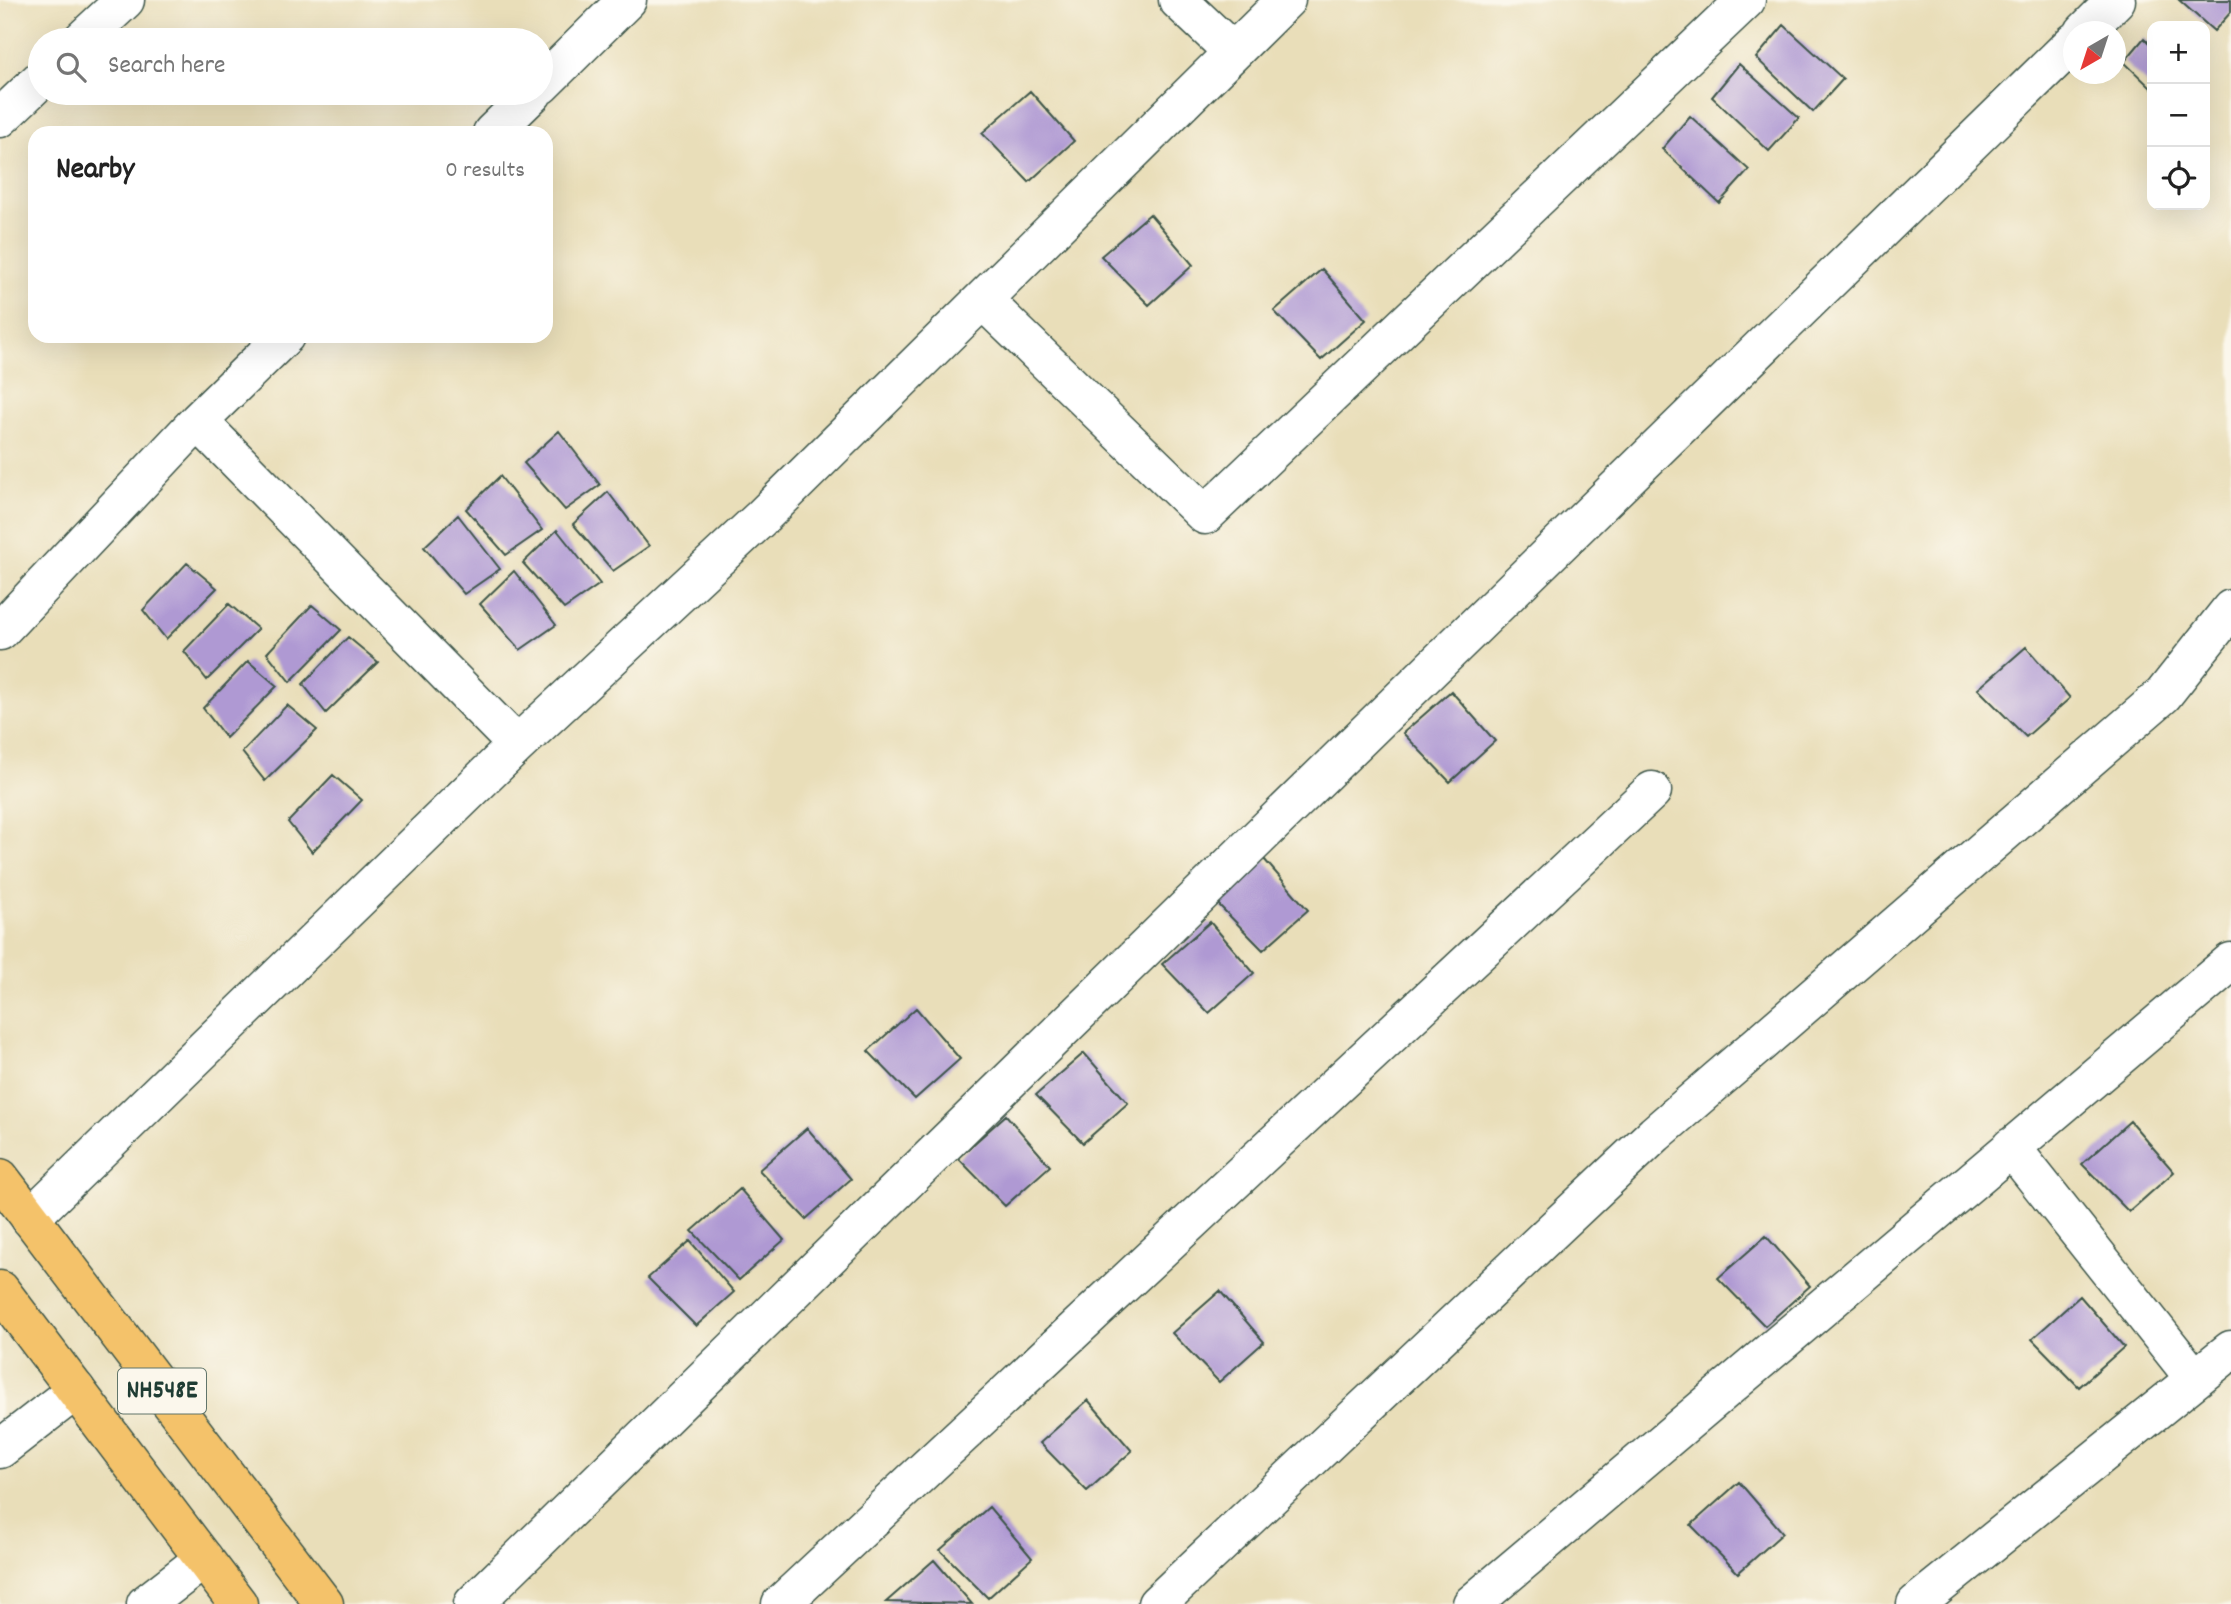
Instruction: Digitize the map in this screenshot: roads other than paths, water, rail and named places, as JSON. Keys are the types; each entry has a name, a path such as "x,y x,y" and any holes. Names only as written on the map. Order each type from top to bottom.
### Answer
{"highway":[{"name":"NH548E","path":"0,1178 324,1604"},
{"name":"NH548E","path":"0,1290 238,1604"}],"street":[{"path":"95,28 125,0"},
{"path":"553,73 627,0"},
{"path":"1178,0 1233,52"},
{"path":"30,1218 517,745 760,519 1286,0"},
{"path":"983,300 1205,515 1746,0"},
{"path":"2095,21 2116,0"},
{"path":"473,1604 2063,53"},
{"path":"0,118 28,91"},
{"path":"499,126 521,105"},
{"path":"0,631 198,421 278,343"},
{"path":"198,421 517,745"},
{"path":"1157,1604 1655,1135 2163,695 2231,609"},
{"path":"781,1604 1652,791"},
{"path":"1472,1604 2231,962"},
{"path":"2011,1147 2195,1379"},
{"path":"1916,1604 2231,1350"},
{"path":"0,1449 76,1390"},
{"path":"146,1604 204,1559"}]}
